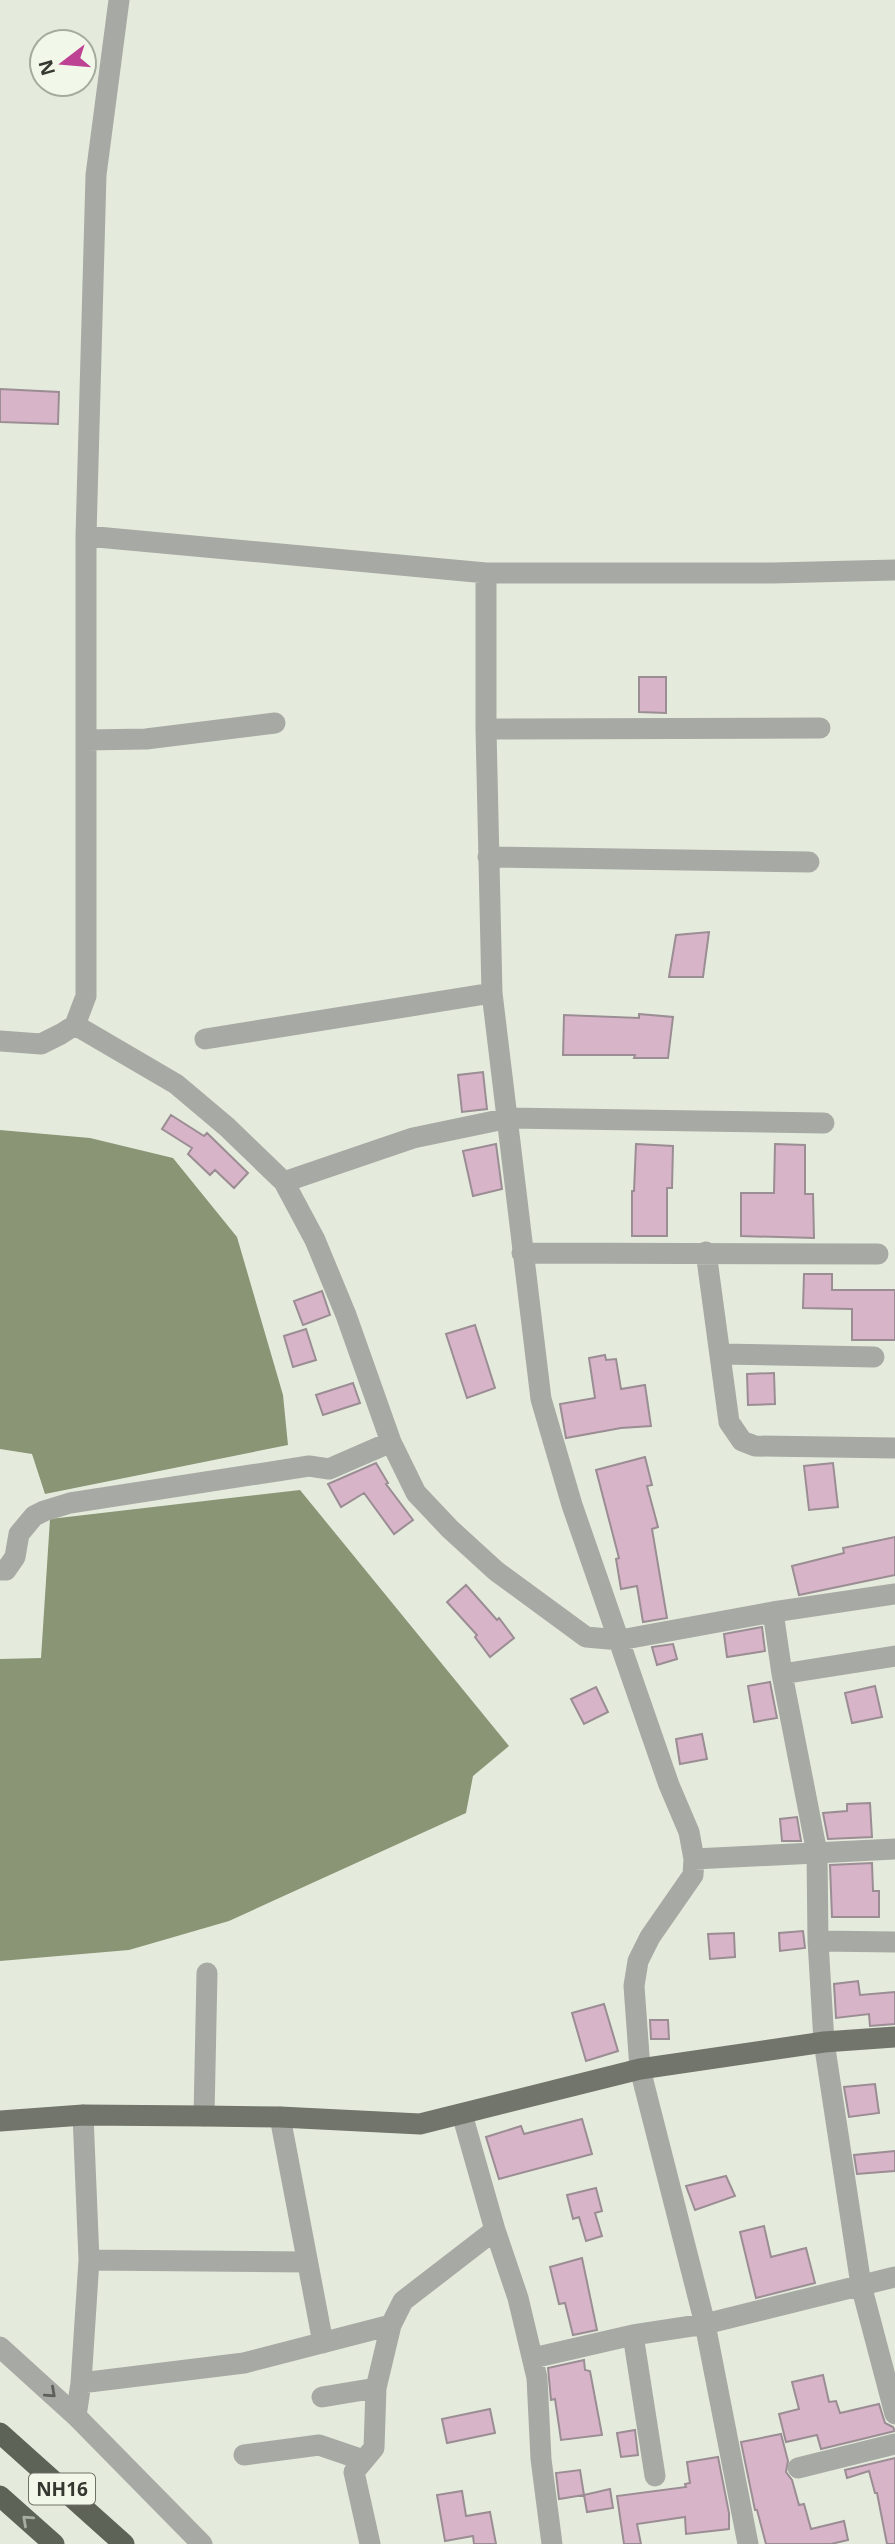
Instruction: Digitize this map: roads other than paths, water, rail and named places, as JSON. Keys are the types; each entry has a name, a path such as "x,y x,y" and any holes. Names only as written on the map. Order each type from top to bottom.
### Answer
{"highway":[{"name":"NH16","path":"0,2434 124,2544"},
{"name":"NH16","path":"0,2496 54,2544"}],"main road":[{"path":"0,2121 83,2115 280,2117 420,2124 640,2069 824,2042 895,2037"}],"street":[{"path":"0,1041 41,1044 75,1025 86,996 86,536 96,175 119,0"},
{"path":"86,536 486,573 773,573 895,570"},
{"path":"486,573 485,729 492,993 541,1399 572,1505 669,1785 689,1832 694,1859 693,1875 650,1937 638,1961 634,1986 640,2069 705,2324 748,2544"},
{"path":"86,740 146,739 275,723"},
{"path":"485,729 820,728"},
{"path":"488,857 809,862"},
{"path":"205,1040 492,993"},
{"path":"75,1025 176,1084 227,1127 284,1182 315,1240 391,1442 416,1493 496,1571 586,1637 620,1640 773,1612 895,1594"},
{"path":"284,1182 412,1138 509,1118 824,1124"},
{"path":"706,1252 729,1422 742,1441 755,1446 895,1448"},
{"path":"522,1253 878,1254"},
{"path":"720,1354 874,1357"},
{"path":"0,1570 6,1570 15,1557 19,1534 34,1516 44,1511 69,1503 309,1466 329,1469 391,1442"},
{"path":"773,1612 782,1674 817,1853 818,1941 824,2042 861,2285 887,2357 895,2414"},
{"path":"782,1674 895,1657"},
{"path":"694,1859 895,1849"},
{"path":"818,1941 895,1942"},
{"path":"204,2116 207,1973"},
{"path":"462,2114 495,2230 518,2298 533,2358 540,2411 541,2459 552,2544"},
{"path":"76,2416 81,2383 89,2260 83,2115"},
{"path":"280,2117 323,2343"},
{"path":"370,2544 354,2472 374,2448 376,2388 391,2325 403,2301 495,2230"},
{"path":"89,2260 307,2262"},
{"path":"533,2358 633,2335 705,2324 895,2277"},
{"path":"81,2383 244,2363 391,2325"},
{"path":"633,2335 655,2476"},
{"path":"0,2347 76,2416 202,2544"},
{"path":"322,2397 376,2388"},
{"path":"798,2468 895,2444"},
{"path":"244,2455 318,2445 363,2460"}]}
